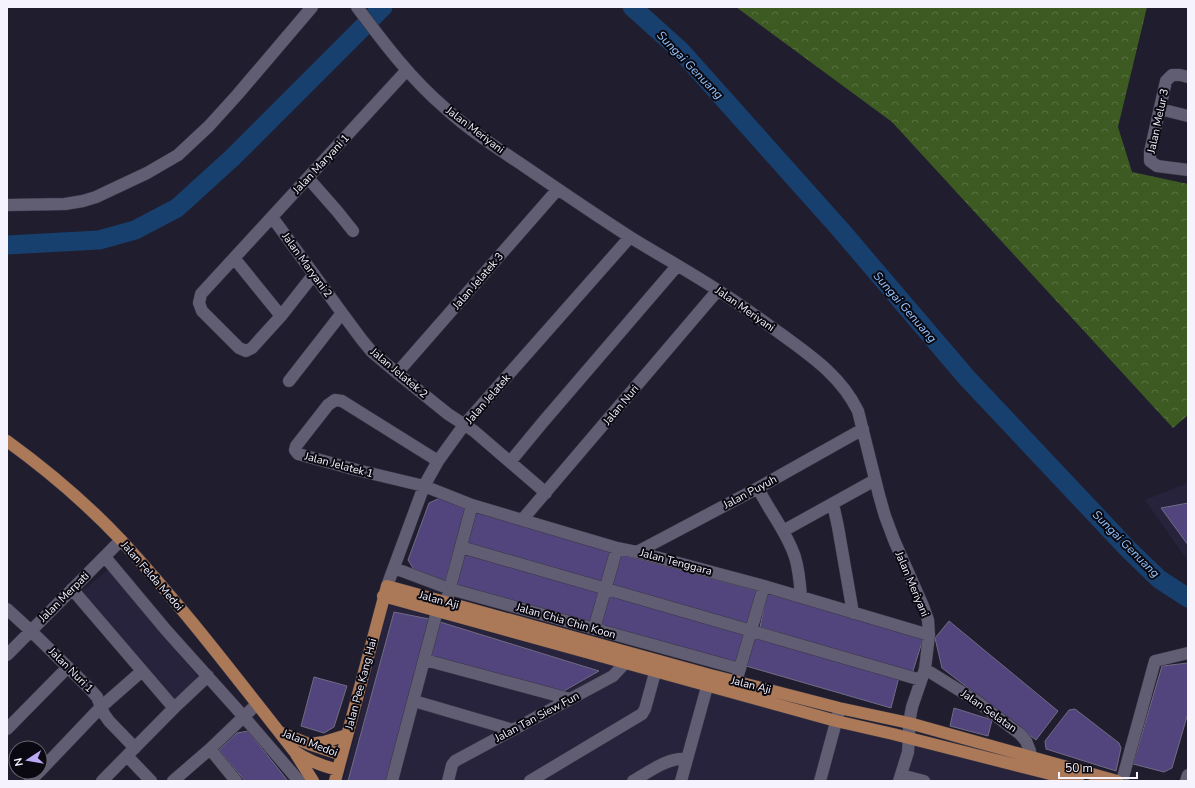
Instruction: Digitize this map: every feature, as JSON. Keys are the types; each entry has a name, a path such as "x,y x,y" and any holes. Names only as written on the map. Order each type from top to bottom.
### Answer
{"main road":[{"name":"Jalan Felda Medoi","path":"7,441 69,491 121,540 212,648 278,730"},
{"name":"Jalan Aji","path":"385,591 709,680 909,723 1032,763 1078,781"},
{"name":"Jalan Pee Kang Hai","path":"337,776 385,591"},
{"name":"Jalan Aji","path":"735,686 836,720 909,738 1117,781"},
{"name":"Jalan Medoi","path":"278,730 292,738 342,755"},
{"name":"Jalan Medoi","path":"278,730 294,751 337,776"},
{"path":"309,744 324,742 347,735"},
{"path":"294,751 313,781"}],"street":[{"path":"7,205 65,204 83,201 96,197 147,173 178,155 209,126 312,7"},
{"name":"Jalan Meriyani","path":"357,7 383,42 407,70 455,117 491,144 630,237 718,290 752,313 811,356 831,373 852,399 858,411 885,516 928,620 929,634 923,674 912,707 909,723 908,752 900,778"},
{"name":"Jalan Maryani 1","path":"281,316 252,348 246,350 239,348 202,311 199,303 201,294 407,70"},
{"name":"Jalan Melur 3","path":"1188,77 1172,75 1166,81 1150,152 1150,161 1157,166 1188,170"},
{"path":"1160,109 1188,116"},
{"path":"308,178 353,232"},
{"name":"Jalan Jelatek 3","path":"397,373 558,189"},
{"name":"Jalan Maryani 2","path":"272,217 342,313"},
{"name":"Jalan Jelatek","path":"385,591 424,486 438,461 464,425 630,237"},
{"path":"234,258 281,316 314,274"},
{"path":"510,462 677,266"},
{"name":"Jalan Nuri","path":"522,520 718,290"},
{"path":"289,381 342,313"},
{"name":"Jalan Jelatek 2","path":"342,313 372,352 464,425 474,431 546,493"},
{"name":"Jalan Jelatek 1","path":"424,486 298,454 295,450 296,446 328,405 335,400 342,401 438,461"},
{"name":"Jalan Puyuh","path":"637,552 758,488 863,429"},
{"path":"783,531 875,480"},
{"name":"Jalan Tenggara","path":"424,486 472,505 617,548 764,586 929,634"},
{"path":"758,488 783,531 794,556 798,571 801,597"},
{"path":"833,504 853,613"},
{"path":"392,781 425,660 442,606 450,588 472,505"},
{"name":"Jalan Merpati","path":"7,655 121,540"},
{"name":"Jalan Selatan","path":"461,547 751,631 923,674 975,700 1020,734 1030,751 1032,763"},
{"path":"594,629 617,548"},
{"path":"105,557 166,630 299,781"},
{"name":"Jalan Chia Chin Koon","path":"394,568 450,588 740,669"},
{"path":"735,686 764,586"},
{"path":"72,589 174,708"},
{"name":"Jalan Nuri 1","path":"7,609 90,688 97,697 109,721 151,781"},
{"path":"1122,781 1155,661 1188,653"},
{"name":"Jalan Tan Siew Fun","path":"448,781 452,765 456,761 613,676 627,658"},
{"path":"425,660 570,699"},
{"path":"530,781 642,714 645,709 657,666"},
{"path":"7,729 68,667"},
{"path":"48,763 101,707 142,670"},
{"path":"102,781 208,676"},
{"path":"681,781 709,680"},
{"path":"414,700 513,730"},
{"path":"173,781 210,749 257,704"},
{"path":"820,781 839,708"},
{"path":"210,749 236,781"},
{"path":"633,781 668,762 680,758 687,759"},
{"path":"1186,781 1188,774"},
{"path":"900,778 924,781"}],"shaded area":[{"path":"1188,483 1188,561 1145,500"},
{"path":"109,569 199,678 172,700 82,591"},
{"path":"389,605 640,673 1051,781 343,781"}],"green space":[{"path":"736,7 1147,7 1118,127 1132,172 1188,184 1188,415 1173,428 892,122"}],"building":[{"path":"440,498 466,509 445,582 416,573 408,560 429,503"},
{"path":"1188,503 1188,545 1161,508"},
{"path":"476,511 613,550 603,584 466,546"},
{"path":"465,551 602,591 591,623 455,585"},
{"path":"620,554 759,591 750,625 612,586"},
{"path":"609,593 749,631 739,664 599,626"},
{"path":"767,593 923,639 912,674 760,627"},
{"path":"394,612 429,619 388,781 348,781"},
{"path":"949,621 1058,711 1036,740 942,668 935,638"},
{"path":"440,622 599,671 562,692 431,656"},
{"path":"755,635 899,677 891,708 746,666"},
{"path":"1188,663 1188,713 1172,768 1164,772 1133,764 1162,666"},
{"path":"314,677 347,686 334,727 324,733 301,726"},
{"path":"954,708 992,720 988,736 950,726"},
{"path":"1075,709 1119,743 1121,748 1116,771 1046,749 1045,741 1069,710"},
{"path":"248,731 288,781 245,781 219,750 237,733"}],"waterway":[{"path":"7,245 99,240 135,230 177,208 232,158 383,7"},
{"name":"Sungai Genuang","path":"632,7 681,51 839,228 967,378 1128,549 1159,579 1188,598"}]}
